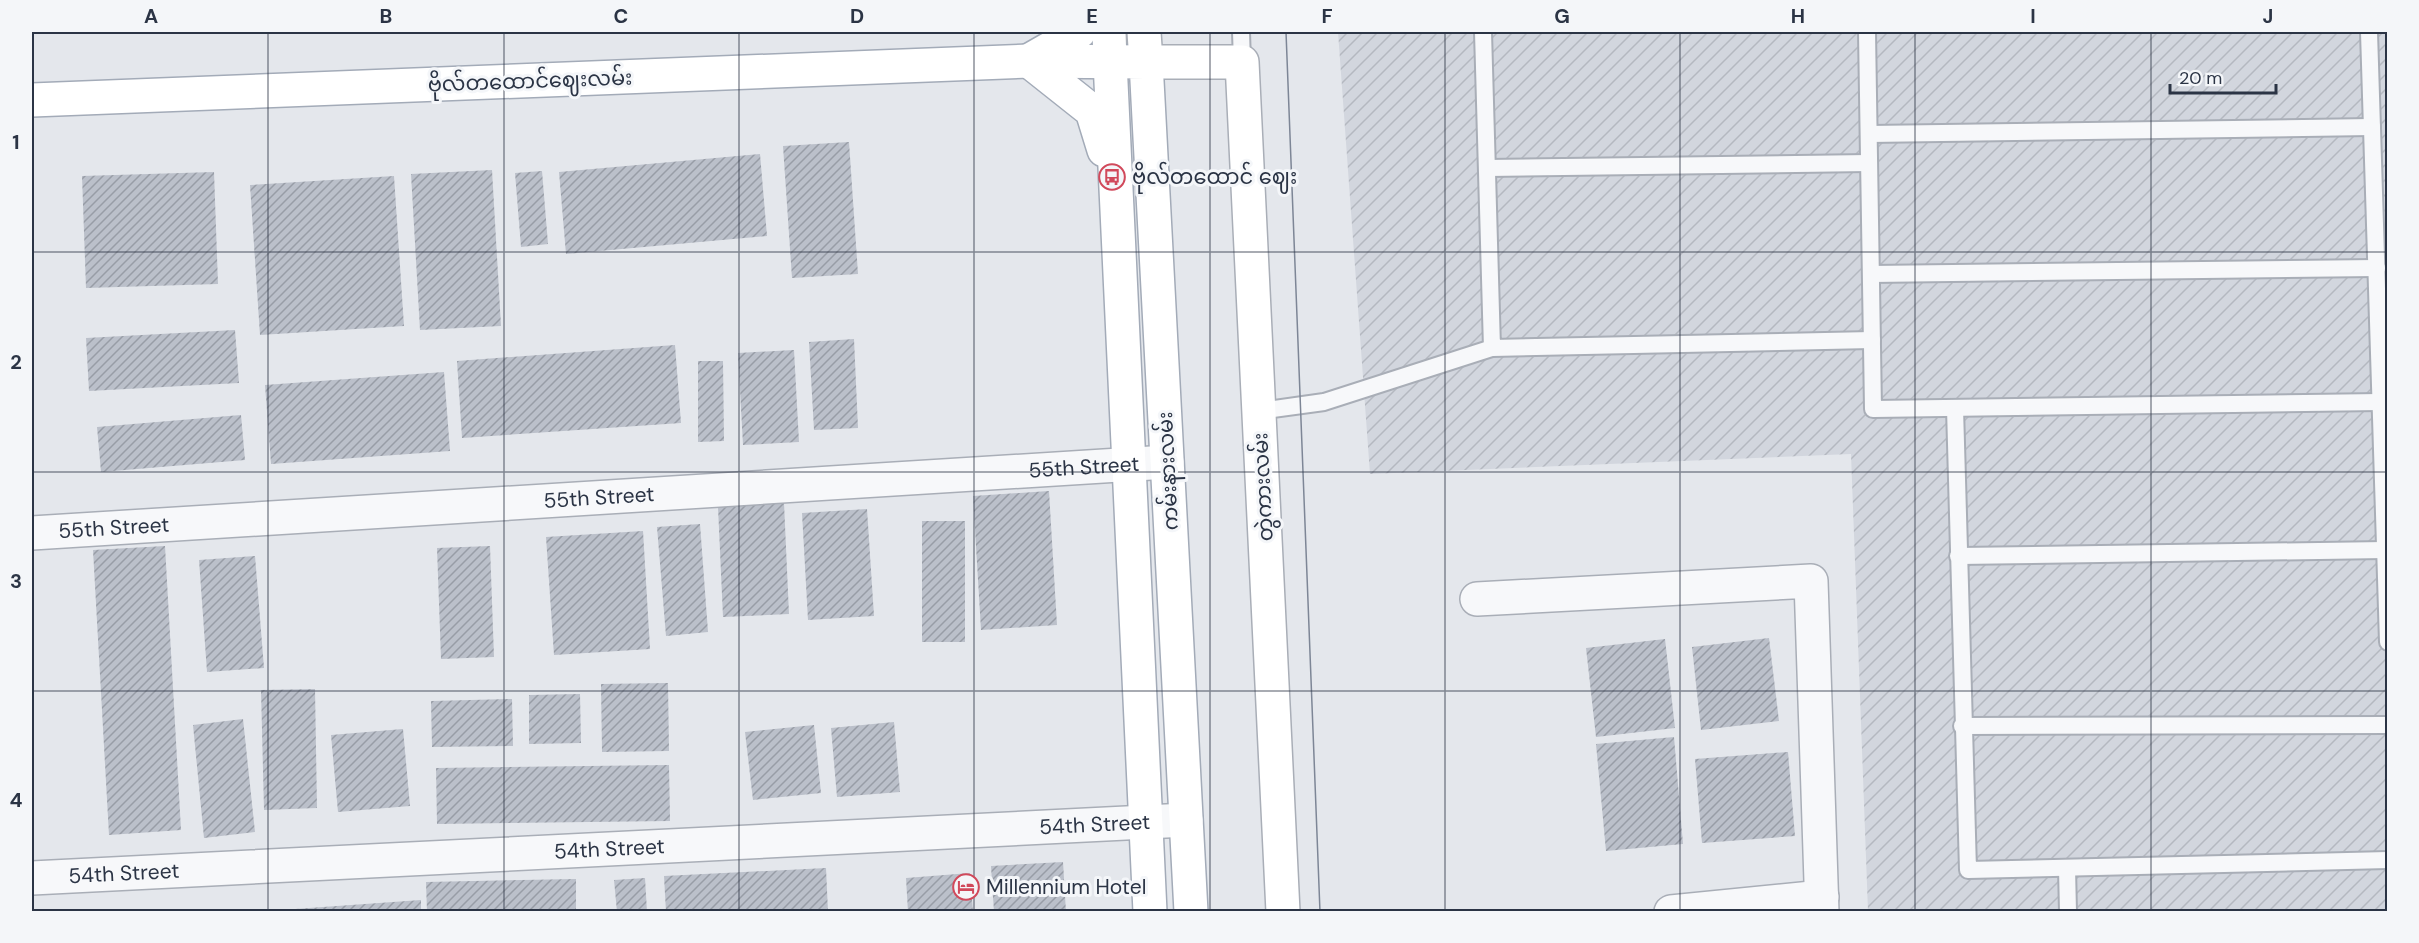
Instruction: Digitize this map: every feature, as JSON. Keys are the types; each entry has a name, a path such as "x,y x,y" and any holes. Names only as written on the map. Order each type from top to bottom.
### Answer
{"main road":[{"path":"1079,32 1029,61 1092,111 1114,186"},
{"path":"1110,46 1241,47"},
{"name":"ဗိုလ်တထောင်ဈေးလမ်း","path":"32,100 1029,61 1110,46"},
{"name":"ကမ်းနားလမ်း","path":"1110,46 1114,186 1150,912"},
{"name":"ကမ်းနားလမ်း","path":"1145,47 1191,912"},
{"name":"တွဲကားလမ်း","path":"1241,47 1283,912"}],"street":[{"name":"55th Street","path":"32,533 1167,462"},
{"path":"1477,599 1811,581 1822,904 1671,912"},
{"name":"54th Street","path":"32,878 1186,820"}],"lane":[{"path":"1483,32 1492,348"},
{"path":"1867,32 1873,409 2381,402"},
{"path":"2369,32 2388,642"},
{"path":"1869,134 2372,127"},
{"path":"1487,168 1869,163"},
{"path":"1871,274 2376,268"},
{"path":"1259,411 1324,402 1492,348 1872,340"},
{"path":"1955,408 1962,726 1968,870 2388,860"},
{"path":"1958,556 2385,550"},
{"path":"1962,726 2388,725"},
{"path":"2067,868 2068,912"}],"shaded area":[{"path":"1338,32 2387,32 2387,911 1868,911 1851,454 1370,474"}],"building":[{"path":"849,142 858,274 792,278 783,146"},
{"path":"760,154 767,236 566,254 559,172"},
{"path":"492,170 501,326 420,330 411,174"},
{"path":"542,171 548,244 521,247 515,173"},
{"path":"214,172 218,284 86,288 82,176"},
{"path":"394,176 404,326 260,335 250,185"},
{"path":"235,330 239,383 89,391 86,338"},
{"path":"854,339 858,428 814,430 809,342"},
{"path":"675,345 681,423 462,438 457,361"},
{"path":"794,350 799,442 743,445 738,353"},
{"path":"698,361 723,361 724,441 698,442"},
{"path":"444,372 450,451 271,464 265,385"},
{"path":"241,415 245,460 101,472 97,427"},
{"path":"1049,491 1057,625 981,630 973,496"},
{"path":"784,503 789,614 723,617 718,507"},
{"path":"867,509 874,616 808,620 802,513"},
{"path":"922,521 965,521 965,642 922,642"},
{"path":"700,524 708,632 666,636 657,527"},
{"path":"643,531 650,649 554,655 546,537"},
{"path":"165,546 181,830 109,835 93,550"},
{"path":"490,546 494,657 441,659 437,548"},
{"path":"255,556 264,668 207,672 199,560"},
{"path":"1769,638 1779,721 1701,730 1692,647"},
{"path":"1665,639 1675,728 1596,737 1586,648"},
{"path":"668,683 669,751 602,752 601,684"},
{"path":"315,689 317,808 264,810 261,690"},
{"path":"580,694 581,743 529,744 529,695"},
{"path":"512,699 513,746 432,747 431,701"},
{"path":"243,719 255,832 204,838 193,725"},
{"path":"894,722 900,792 837,797 831,728"},
{"path":"814,725 821,793 753,800 745,732"},
{"path":"403,729 410,806 338,812 331,735"},
{"path":"1674,737 1683,844 1606,851 1596,744"},
{"path":"1788,752 1795,836 1702,843 1695,759"},
{"path":"669,765 670,821 437,824 436,768"},
{"path":"1063,862 1066,912 994,912 991,866"},
{"path":"826,868 828,912 666,912 664,876"},
{"path":"970,873 973,912 908,912 906,878"},
{"path":"645,878 647,912 617,912 614,880"},
{"path":"576,879 576,912 427,912 426,882"},
{"path":"421,900 421,912 282,912 281,910"}],"tram line":[{"path":"1286,32 1320,912"}],"place":[{"name":"ဗိုလ်တထောင် ဈေး","path":"1112,177"},
{"name":"Millennium Hotel","path":"966,887"}]}
